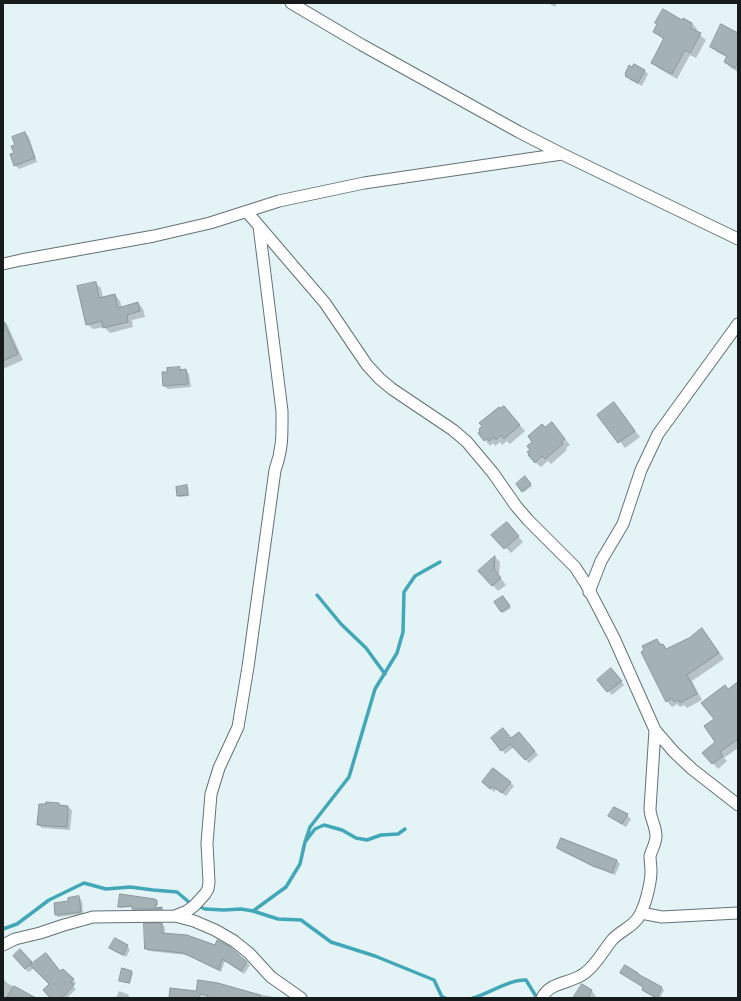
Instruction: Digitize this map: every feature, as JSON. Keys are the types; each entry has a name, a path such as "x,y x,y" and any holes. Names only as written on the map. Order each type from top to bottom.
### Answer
{"street":[{"path":"291,3 371,50 519,132 738,239"},
{"path":"3,264 154,236 210,223 279,201 370,182 562,154"},
{"path":"247,212 325,303 367,365 392,389 453,430 467,442 493,473 516,506 528,520 575,567 614,638 655,730 674,752 692,769 738,805"},
{"path":"175,916 194,906 205,894 208,888 207,843 211,794 219,768 238,727 248,667 275,470 281,451 282,411 259,226"},
{"path":"589,592 601,561 623,524 641,470 658,434 738,324"},
{"path":"542,998 545,991 552,986 576,978 588,971 602,956 612,940 618,934 631,926 641,913 650,882 650,858 656,836 656,829 650,816 655,730"},
{"path":"641,913 662,917 738,913"},
{"path":"3,945 15,938 40,934 64,925 93,917 175,916 201,924 234,941 249,953 272,977 301,998"}],"building":[{"path":"663,9 682,20 683,18 692,23 690,28 701,33 690,53 685,50 672,74 651,63 664,38 653,32 657,24 655,23"},
{"path":"721,24 738,33 738,61 735,68 724,62 727,56 710,47"},
{"path":"634,64 645,70 638,83 625,76 629,65 632,67"},
{"path":"25,132 35,158 14,166 10,154 14,153 11,146 15,145 12,137"},
{"path":"96,282 99,298 115,294 118,308 138,302 140,311 127,315 128,322 103,328 102,321 86,325 77,286"},
{"path":"3,320 18,354 3,361"},
{"path":"180,367 180,370 186,369 188,384 163,386 162,372 167,372 167,368"},
{"path":"614,402 635,431 618,443 597,415"},
{"path":"504,406 520,425 504,439 501,435 496,440 494,437 489,441 487,438 484,441 478,433 482,426 479,423 499,407"},
{"path":"552,422 565,439 561,442 563,444 545,459 542,456 535,463 527,452 530,450 527,446 532,442 528,436 542,424 545,427"},
{"path":"525,476 531,484 522,492 516,484"},
{"path":"187,485 188,495 177,496 176,487"},
{"path":"507,522 519,536 504,549 491,535"},
{"path":"495,556 494,569 501,578 492,586 478,571"},
{"path":"503,596 510,606 501,612 494,602"},
{"path":"702,628 719,653 687,675 697,694 680,703 679,700 674,702 672,698 666,702 641,652 644,650 642,646 657,639 660,645 663,644 666,649 689,638"},
{"path":"611,668 622,681 607,692 597,680"},
{"path":"738,682 738,739 720,752 723,756 712,764 702,753 715,742 704,726 714,719 701,703 725,685 728,689"},
{"path":"503,728 511,738 519,732 535,751 525,760 510,744 501,751 491,738"},
{"path":"493,768 511,782 502,793 492,786 490,789 482,782"},
{"path":"46,802 59,803 59,805 68,806 67,827 37,825 39,804 46,804"},
{"path":"614,807 628,814 622,824 608,816"},
{"path":"561,838 617,860 612,873 595,867 557,848"},
{"path":"120,894 155,899 157,900 157,905 155,905 155,908 162,907 162,909 132,909 132,906 118,907"},
{"path":"79,896 81,912 55,915 54,903 68,901 68,898"},
{"path":"144,923 162,923 162,933 187,935 215,945 217,940 230,947 247,962 241,971 222,959 219,970 183,953 145,949"},
{"path":"115,938 128,945 123,955 109,948"},
{"path":"20,949 32,962 25,969 13,956"},
{"path":"46,953 60,971 63,969 74,979 71,982 74,985 62,998 50,998 43,990 49,984 30,965"},
{"path":"625,965 662,987 657,998 642,990 643,987 620,973"},
{"path":"122,968 132,971 129,983 119,981"},
{"path":"198,980 218,983 260,995 260,998 207,998 208,995 200,994 200,998 169,998 170,988 196,991"},
{"path":"582,984 592,990 588,998 573,998"},
{"path":"14,986 36,998 7,998"}],"waterway":[{"path":"305,842 310,827 349,777 375,689 397,653 403,632 404,592 415,576 440,562"},
{"path":"317,595 341,624 366,648 385,674"},
{"path":"253,911 286,887 300,864 305,842 315,829 324,825 342,830 356,838 367,840 381,835 398,834 405,829"},
{"path":"3,929 17,924 49,900 84,883 106,889 130,887 177,892 190,903 205,909 241,909 253,911 278,919 301,920 331,942 375,956 434,980 442,997 445,998"},
{"path":"473,998 520,980 526,980 537,998"}]}
